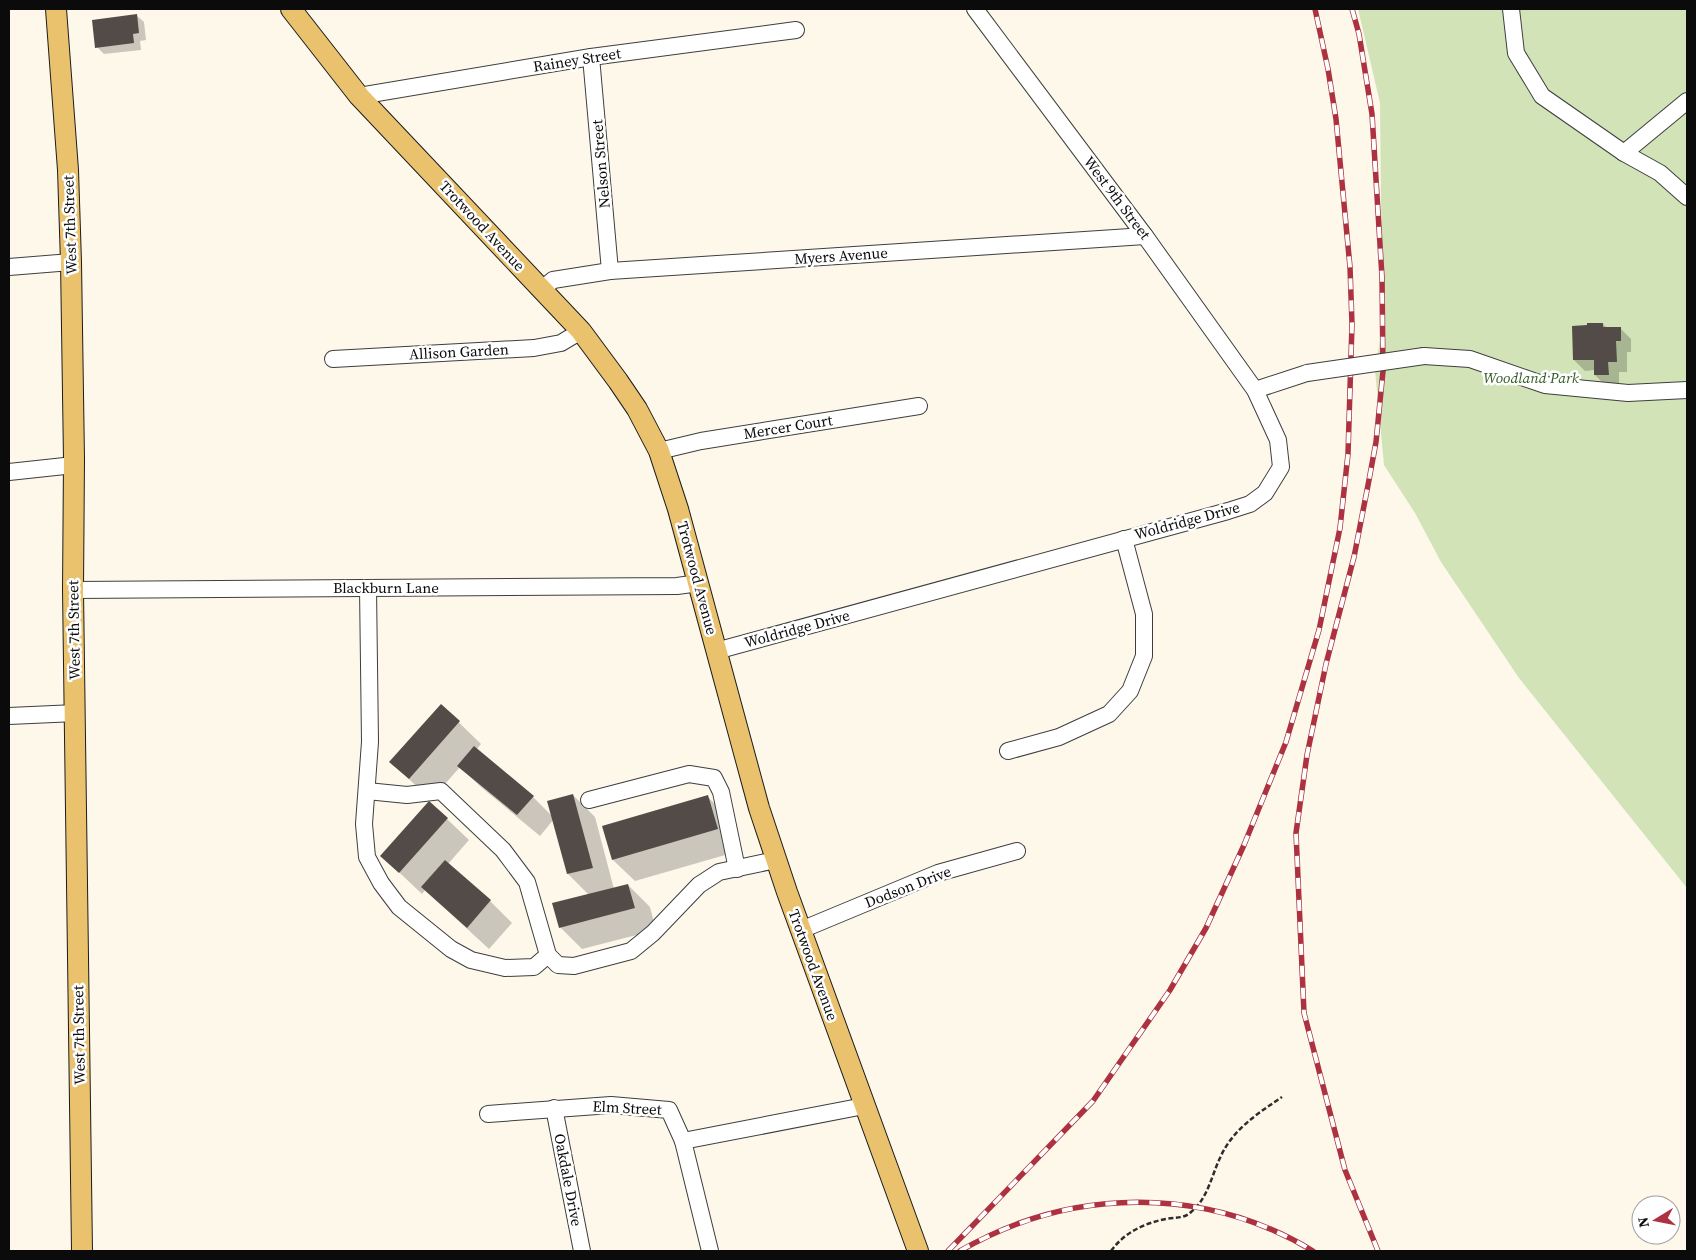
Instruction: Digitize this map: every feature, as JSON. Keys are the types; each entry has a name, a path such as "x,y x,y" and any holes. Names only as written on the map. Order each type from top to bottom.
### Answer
{"main road":[{"name":"West 7th Street","path":"56,9 68,170 71,262 74,464 73,590 82,1251"},
{"name":"Trotwood Avenue","path":"290,9 359,96 581,331 637,409 659,452 678,509 699,583 759,808 864,1106 918,1251"}],"street":[{"name":"West 9th Street","path":"975,9 1145,236 1255,390"},
{"path":"1511,9 1516,54 1542,96 1624,152 1660,172 1687,197"},
{"name":"Rainey Street","path":"359,96 592,58 796,30"},
{"name":"Nelson Street","path":"592,58 610,271"},
{"path":"1624,152 1687,100"},
{"name":"Myers Avenue","path":"541,290 553,280 610,271 1145,236"},
{"path":"9,267 71,262"},
{"name":"Allison Garden","path":"333,358 534,348 561,343 581,331"},
{"path":"1255,390 1308,373 1424,356 1470,359 1545,385 1628,393 1687,390"},
{"name":"Woldridge Drive","path":"716,651 1250,504 1265,493 1281,467 1278,440 1255,390"},
{"name":"Mercer Court","path":"659,452 701,441 919,406"},
{"path":"9,472 74,464"},
{"path":"1008,751 1059,737 1109,714 1130,691 1144,656 1144,614 1124,539"},
{"name":"Blackburn Lane","path":"73,590 677,586 699,583"},
{"path":"368,588 370,742 364,824 368,857 381,883 399,907 451,949 471,960 505,968 534,967 548,956"},
{"path":"9,716 76,713"},
{"path":"589,800 689,774 714,778 721,792 737,869"},
{"path":"367,791 407,795 441,792 503,850 527,882 548,956 558,965 574,966 631,951 653,933 698,885 719,872 776,860"},
{"name":"Dodson Drive","path":"801,930 938,873 1017,850"},
{"name":"Elm Street","path":"488,1114 611,1105 669,1110 683,1141"},
{"path":"710,1251 683,1141 864,1106"},
{"name":"Oakdale Drive","path":"554,1108 582,1251"}],"path":[{"path":"1111,1251 1125,1236 1142,1226 1158,1220 1186,1216 1191,1212 1211,1184 1220,1158 1233,1136 1251,1118 1282,1097"}],"green space":[{"name":"Woodland Park","path":"1358,9 1687,9 1687,888 1519,678 1441,562 1415,513 1384,465 1375,370 1380,340 1382,302 1380,103"}],"building":[{"path":"137,14 139,33 133,34 134,43 95,48 92,20"},
{"path":"1587,323 1603,323 1603,327 1621,327 1621,341 1616,341 1617,362 1608,362 1609,375 1594,375 1594,360 1573,360 1572,326 1587,325"},
{"path":"441,704 460,721 409,779 389,762"},
{"path":"474,746 534,796 517,815 457,766"},
{"path":"573,794 593,868 567,874 547,801"},
{"path":"708,795 718,829 612,860 602,826"},
{"path":"429,801 448,818 399,873 380,856"},
{"path":"445,860 491,900 467,928 421,887"},
{"path":"628,884 635,908 559,928 552,903"}],"railway":[{"path":"948,1251 1093,1101 1170,990 1206,928 1244,845 1286,742 1319,630 1340,528 1348,454 1352,324 1350,267 1336,119 1328,69 1315,9"},
{"path":"1352,9 1359,34 1372,114 1382,277 1383,371 1376,442 1369,480 1354,557 1326,664 1307,755 1296,833 1304,1013 1345,1170 1378,1251"},
{"path":"960,1251 1002,1230 1046,1215 1091,1205 1137,1202 1182,1205 1227,1214 1271,1229 1313,1251"}]}
